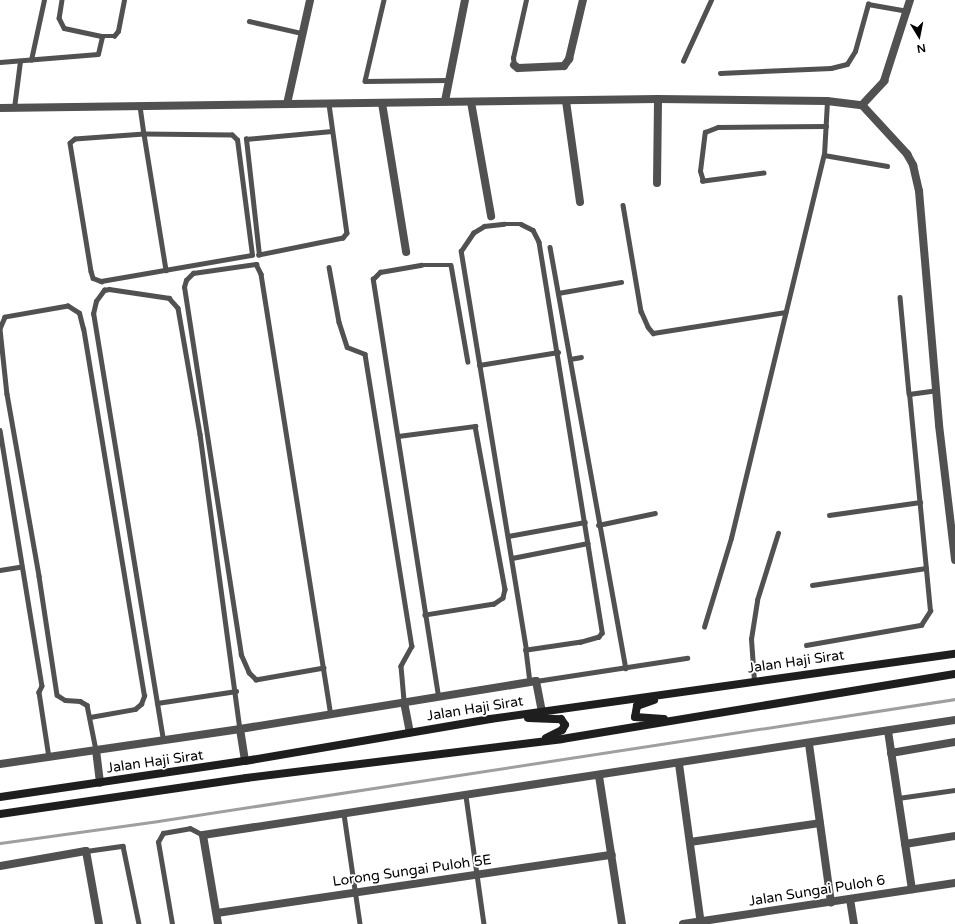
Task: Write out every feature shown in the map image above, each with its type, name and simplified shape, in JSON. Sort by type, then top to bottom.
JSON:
[{"type":"main road","name":"Jalan Haji Sirat","points":[[0,797],[244,762],[410,732],[542,712],[754,681],[955,654]]},
{"type":"main road","name":"Jalan Haji Sirat","points":[[0,814],[246,778],[517,746],[699,718],[955,674]]},
{"type":"main road","points":[[909,682],[955,677]]},
{"type":"main road","points":[[691,691],[646,702],[637,706],[634,714],[635,718],[642,720],[699,718]]},
{"type":"main road","points":[[490,720],[550,718],[561,719],[566,725],[555,735],[517,746]]},
{"type":"street","points":[[287,104],[310,0]]},
{"type":"street","points":[[445,101],[465,0]]},
{"type":"street","points":[[514,65],[518,68],[564,66],[569,59],[583,0]]},
{"type":"street","points":[[862,105],[884,81],[910,0]]},
{"type":"street","points":[[0,108],[658,99],[827,101],[862,105],[907,154],[913,165],[919,191],[936,390],[955,560]]},
{"type":"street","points":[[657,183],[658,99]]},
{"type":"street","points":[[566,101],[580,202]]},
{"type":"street","points":[[471,102],[491,216]]},
{"type":"street","points":[[382,103],[406,252]]},
{"type":"street","points":[[0,764],[240,729],[438,696],[533,682],[542,712]]},
{"type":"street","points":[[404,702],[410,732]]},
{"type":"street","points":[[218,924],[203,835],[679,764],[955,720]]},
{"type":"street","points":[[240,729],[244,762]]},
{"type":"street","points":[[888,730],[912,889]]},
{"type":"street","points":[[891,753],[955,742]]},
{"type":"street","points":[[809,744],[831,902]]},
{"type":"street","points":[[96,750],[100,783]]},
{"type":"street","points":[[679,764],[701,923]]},
{"type":"street","points":[[599,776],[622,924]]},
{"type":"street","points":[[690,842],[820,823]]},
{"type":"street","points":[[905,844],[955,836]]},
{"type":"street","points":[[0,866],[86,851],[99,924]]},
{"type":"street","name":"Lorong Sungai Puloh 5E","points":[[216,913],[612,855]]},
{"type":"street","name":"Jalan Sungai Puloh 6","points":[[684,924],[701,923],[955,883]]},
{"type":"street","points":[[850,899],[854,924]]},
{"type":"lane","points":[[31,60],[44,0]]},
{"type":"lane","points":[[62,0],[59,18],[64,28],[102,36],[114,36],[118,31],[124,0]]},
{"type":"lane","points":[[384,0],[365,81],[448,80]]},
{"type":"lane","points":[[514,65],[513,58],[526,0]]},
{"type":"lane","points":[[683,61],[711,0]]},
{"type":"lane","points":[[720,73],[831,68],[847,64],[855,51],[868,4],[907,12]]},
{"type":"lane","points":[[249,21],[302,33]]},
{"type":"lane","points":[[0,62],[20,62],[98,54],[102,36]]},
{"type":"lane","points":[[14,108],[20,62]]},
{"type":"lane","points":[[704,627],[732,538],[785,312],[824,155],[827,101]]},
{"type":"lane","points":[[329,104],[347,233],[343,238],[259,255],[246,139],[332,131]]},
{"type":"lane","points":[[140,106],[166,270]]},
{"type":"lane","points":[[764,174],[703,181],[700,171],[705,132],[718,127],[826,126]]},
{"type":"lane","points":[[144,134],[232,135],[237,140],[252,256],[101,281],[93,278],[70,143],[75,139],[144,134]]},
{"type":"lane","points":[[824,155],[887,166]]},
{"type":"lane","points":[[623,205],[642,311],[648,327],[653,333],[785,312]]},
{"type":"lane","points":[[526,650],[581,642],[599,637],[602,633],[558,352],[539,242],[533,230],[521,224],[484,226],[474,233],[461,251],[526,650],[533,682],[687,658]]},
{"type":"lane","points":[[550,247],[598,525],[626,668]]},
{"type":"lane","points":[[324,668],[256,680],[249,673],[241,655],[184,287],[186,280],[193,273],[256,264],[261,274],[324,668],[331,714]]},
{"type":"lane","points":[[438,696],[373,279],[380,272],[421,266],[451,265],[468,362]]},
{"type":"lane","points":[[329,267],[339,322],[348,347],[365,354],[412,646],[401,666],[404,702]]},
{"type":"lane","points":[[558,293],[621,282]]},
{"type":"lane","points":[[163,740],[93,314],[96,301],[104,290],[169,298],[178,308],[201,442],[240,729]]},
{"type":"lane","points":[[806,645],[921,625],[930,611],[900,297]]},
{"type":"lane","points":[[90,717],[135,709],[141,704],[144,696],[83,329],[79,313],[68,306],[5,317],[0,329],[7,394],[39,576],[57,695],[64,700],[80,701],[87,706],[96,750]]},
{"type":"lane","points":[[479,365],[558,352]]},
{"type":"lane","points":[[570,359],[581,357]]},
{"type":"lane","points":[[909,394],[936,390]]},
{"type":"lane","points":[[398,436],[475,426],[505,589],[503,598],[494,604],[425,615]]},
{"type":"lane","points":[[0,430],[20,567],[42,686],[39,692],[49,757]]},
{"type":"lane","points":[[829,515],[920,502]]},
{"type":"lane","points":[[598,525],[655,513]]},
{"type":"lane","points":[[508,536],[585,522]]},
{"type":"lane","points":[[754,681],[751,639],[757,600],[778,533]]},
{"type":"lane","points":[[512,558],[588,543]]},
{"type":"lane","points":[[0,570],[20,567]]},
{"type":"lane","points":[[812,585],[926,568]]},
{"type":"lane","points":[[157,703],[236,691]]},
{"type":"lane","points":[[898,798],[955,790]]},
{"type":"lane","points":[[466,796],[484,924]]},
{"type":"lane","points":[[344,814],[360,924]]},
{"type":"lane","points":[[172,924],[158,842],[162,833],[190,828],[203,835]]},
{"type":"lane","points":[[86,851],[123,846],[139,924]]},
{"type":"waterway","points":[[0,843],[158,821],[955,699]]}]
